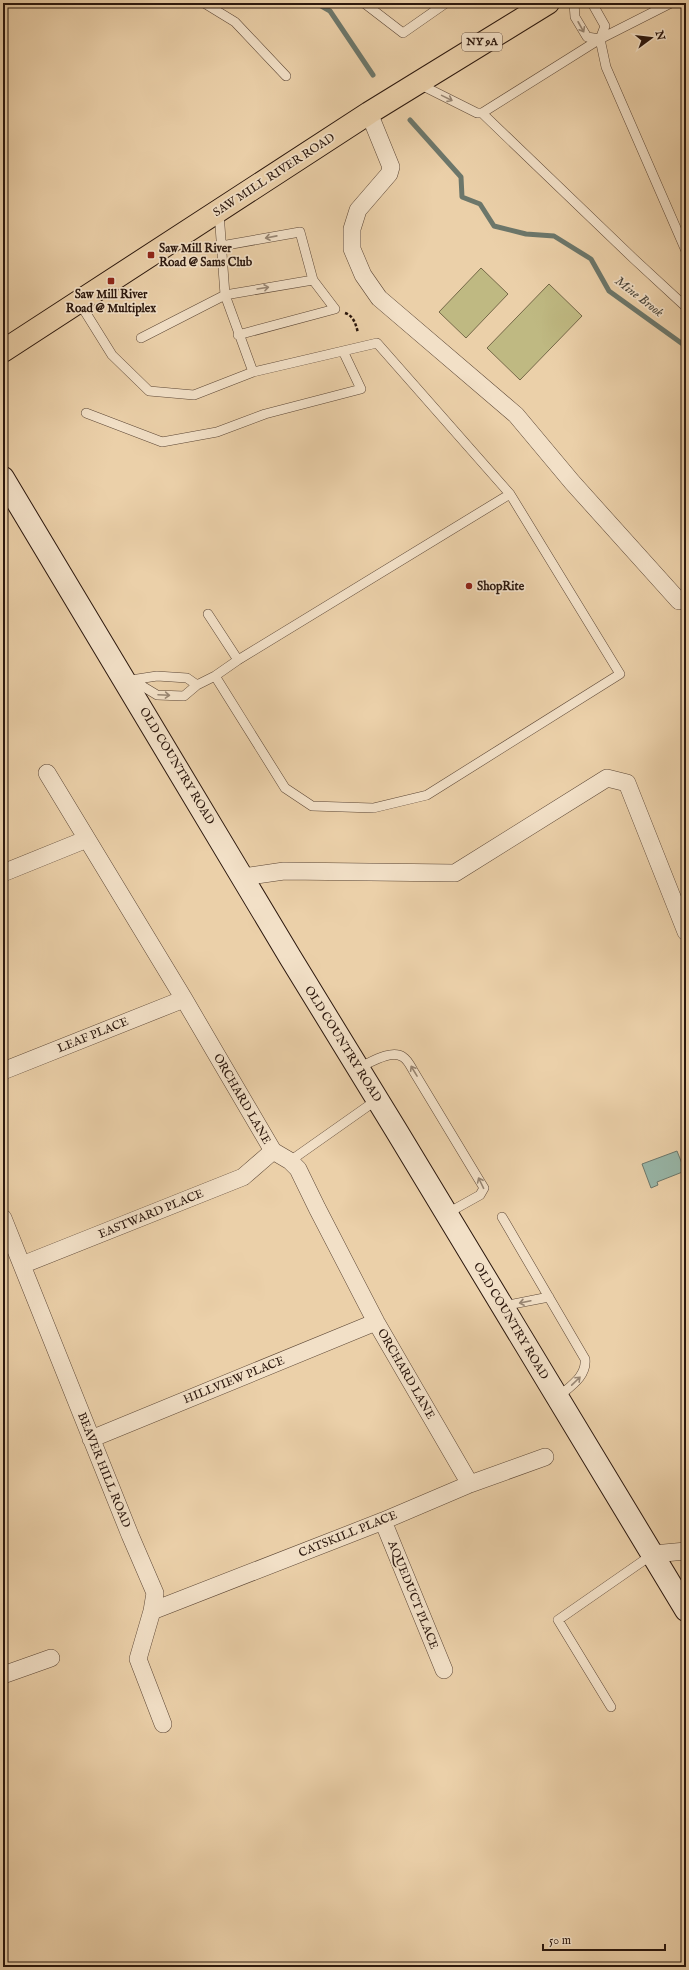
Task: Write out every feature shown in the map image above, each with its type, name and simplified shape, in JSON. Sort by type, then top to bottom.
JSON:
[{"type":"main road","name":"SAW MILL RIVER ROAD","points":[[3,351],[219,212],[369,113],[548,3]]},
{"type":"street","points":[[369,113],[391,166],[389,174],[358,210],[352,229],[352,249],[363,275],[380,298],[516,415],[572,482],[679,601]]},
{"type":"street","name":"OLD COUNTRY ROAD","points":[[4,482],[126,677],[290,957],[686,1610]]},
{"type":"street","name":"ORCHARD LANE","points":[[47,773],[184,999],[273,1151],[290,1161],[298,1169],[376,1322],[470,1484]]},
{"type":"street","points":[[243,877],[284,871],[455,873],[607,778],[627,783],[686,932]]},
{"type":"street","points":[[3,873],[87,839]]},
{"type":"street","name":"LEAF PLACE","points":[[3,1071],[184,999]]},
{"type":"street","name":"EASTWARD PLACE","points":[[22,1265],[242,1177],[273,1151]]},
{"type":"street","name":"BEAVER HILL ROAD","points":[[3,1218],[91,1439],[155,1593],[152,1611],[138,1659],[163,1724]]},
{"type":"street","name":"HILLVIEW PLACE","points":[[91,1439],[376,1322]]},
{"type":"street","name":"CATSKILL PLACE","points":[[152,1611],[383,1521],[470,1484],[545,1458]]},
{"type":"street","name":"AQUEDUCT PLACE","points":[[383,1521],[444,1670]]},
{"type":"street","points":[[653,1554],[686,1550]]},
{"type":"street","points":[[3,1675],[51,1658]]},
{"type":"lane","points":[[204,3],[235,22],[286,76]]},
{"type":"lane","points":[[364,3],[403,33],[446,3]]},
{"type":"lane","points":[[574,3],[575,16],[587,37],[600,39]]},
{"type":"lane","points":[[592,3],[605,26],[600,39],[606,67],[686,251]]},
{"type":"lane","points":[[480,113],[600,39],[671,3]]},
{"type":"lane","points":[[417,83],[480,113],[686,307]]},
{"type":"lane","points":[[219,212],[225,295],[238,335],[253,372]]},
{"type":"lane","points":[[221,246],[300,232],[313,280],[335,310],[238,335]]},
{"type":"lane","points":[[141,338],[225,295],[313,280]]},
{"type":"lane","points":[[79,302],[112,355],[149,391],[194,395],[253,372],[377,343],[510,494],[620,674],[427,795],[373,808],[312,806],[285,788],[216,676]]},
{"type":"lane","points":[[86,413],[162,442],[217,432],[265,414],[361,389],[343,351]]},
{"type":"lane","points":[[126,677],[157,695],[184,696],[197,685],[216,676],[238,660],[510,494]]},
{"type":"lane","points":[[208,614],[238,660]]},
{"type":"lane","points":[[126,677],[157,676],[187,678],[197,685]]},
{"type":"lane","points":[[358,1068],[390,1056],[399,1055],[406,1059],[418,1078],[484,1188],[480,1195],[446,1214]]},
{"type":"lane","points":[[290,1161],[378,1100]]},
{"type":"lane","points":[[502,1217],[585,1359],[585,1368],[582,1375],[557,1398]]},
{"type":"lane","points":[[502,1306],[549,1297]]},
{"type":"lane","points":[[611,1707],[558,1620],[653,1554]]},
{"type":"path","points":[[335,310],[349,314],[355,322],[358,333]]},
{"type":"shaded area","points":[[481,268],[508,294],[466,338],[439,312]]},
{"type":"shaded area","points":[[549,284],[582,316],[520,380],[487,348]]},
{"type":"shaded area","points":[[677,1151],[685,1171],[657,1182],[658,1185],[651,1188],[642,1164]]},
{"type":"waterway","name":"Mine Brook","points":[[316,3],[330,11],[373,75]]},
{"type":"waterway","name":"Mine Brook","points":[[410,120],[461,177],[462,197],[480,204],[494,226],[526,234],[554,236],[591,259],[609,291],[684,345],[686,350]]},
{"type":"place","name":"Saw Mill River Road @ Sams Club","points":[[151,255]]},
{"type":"place","name":"Saw Mill River Road @ Multiplex","points":[[111,281]]},
{"type":"place","name":"ShopRite","points":[[469,586]]}]
